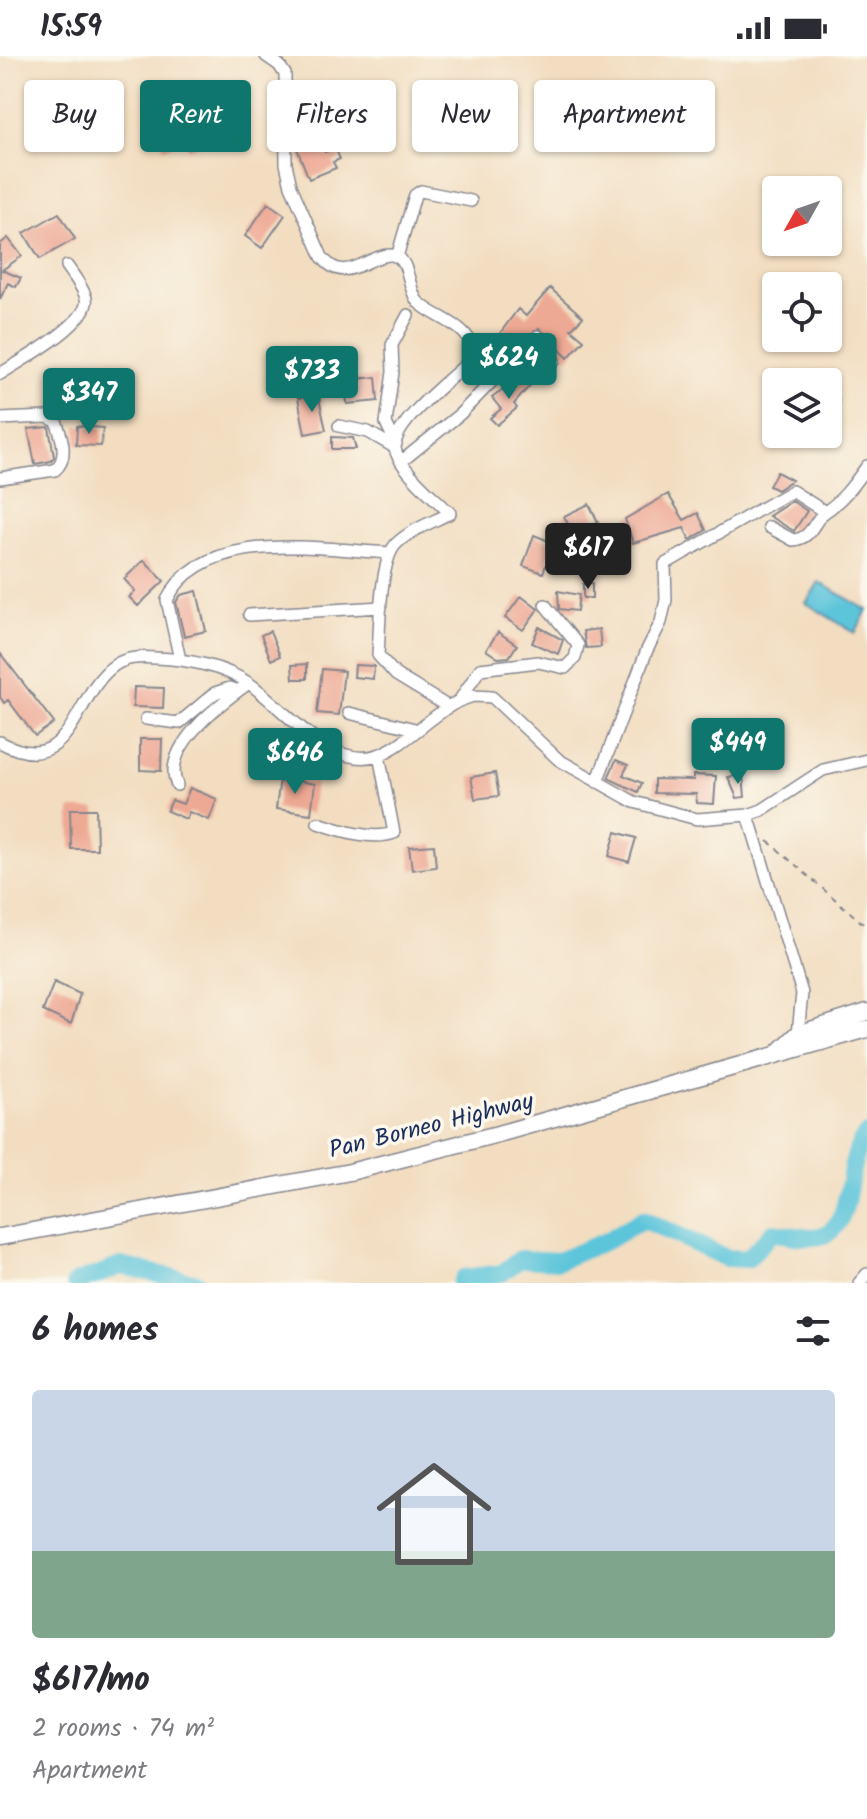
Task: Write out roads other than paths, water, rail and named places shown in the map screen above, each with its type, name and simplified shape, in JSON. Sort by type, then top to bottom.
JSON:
[{"type":"highway","points":[[776,1055],[798,1034],[821,1034],[867,1012]]},
{"type":"highway","name":"Pan Borneo Highway","points":[[0,1237],[350,1172],[498,1134],[776,1055],[821,1034],[867,1029]]},
{"type":"street","points":[[266,56],[279,65],[285,74],[286,164],[291,186],[305,212],[322,257],[331,266],[355,269],[389,255],[397,257],[405,266],[412,294],[419,302],[462,330],[473,343],[475,355],[412,416],[395,446]]},
{"type":"street","points":[[397,257],[415,195],[421,191],[471,201]]},
{"type":"street","points":[[0,374],[79,320],[86,297],[67,266]]},
{"type":"street","points":[[408,315],[392,345],[393,372],[386,425],[402,461],[450,513],[402,539],[389,553],[378,655],[396,675],[447,706]]},
{"type":"street","points":[[513,366],[538,336]]},
{"type":"street","points":[[402,461],[460,414],[505,367],[538,372],[547,370],[554,361]]},
{"type":"street","points":[[0,419],[48,417],[56,421],[63,456],[61,465],[55,470],[0,478]]},
{"type":"street","points":[[339,426],[368,432],[395,446]]},
{"type":"street","points":[[769,527],[793,540],[800,539],[812,531],[825,512],[840,502],[867,466]]},
{"type":"street","points":[[597,782],[647,650],[661,622],[666,600],[665,564],[792,491],[825,512]]},
{"type":"street","points":[[180,660],[167,600],[203,564],[261,545],[389,553]]},
{"type":"street","points":[[459,701],[480,669],[538,662],[565,668],[575,658],[578,645],[545,605]]},
{"type":"street","points":[[249,615],[381,607]]},
{"type":"street","points":[[0,742],[26,752],[45,750],[70,730],[108,670],[132,658],[180,660],[222,671],[249,683],[284,716],[333,748],[355,757],[379,755],[447,706],[473,696],[492,697],[507,708],[545,751],[634,802],[678,815],[710,819],[748,815],[762,810],[823,770],[867,760]]},
{"type":"street","points":[[177,785],[173,768],[179,752],[206,717],[249,683]]},
{"type":"street","points":[[146,719],[179,723],[215,693],[230,688],[238,691]]},
{"type":"street","points":[[349,713],[415,729]]},
{"type":"street","points":[[318,823],[338,830],[386,836],[394,833],[379,755]]},
{"type":"street","points":[[748,815],[802,993],[798,1034]]},
{"type":"street","points":[[859,1283],[867,1274]]},
{"type":"water","points":[[819,582],[867,610],[855,633],[806,603]]},
{"type":"waterway","points":[[461,1283],[464,1278],[502,1273],[520,1259],[558,1261],[608,1240],[643,1219],[726,1258],[747,1259],[773,1232],[806,1237],[826,1234],[837,1225],[843,1212],[854,1161],[867,1134]]},
{"type":"waterway","points":[[75,1283],[121,1266],[198,1283]]}]
